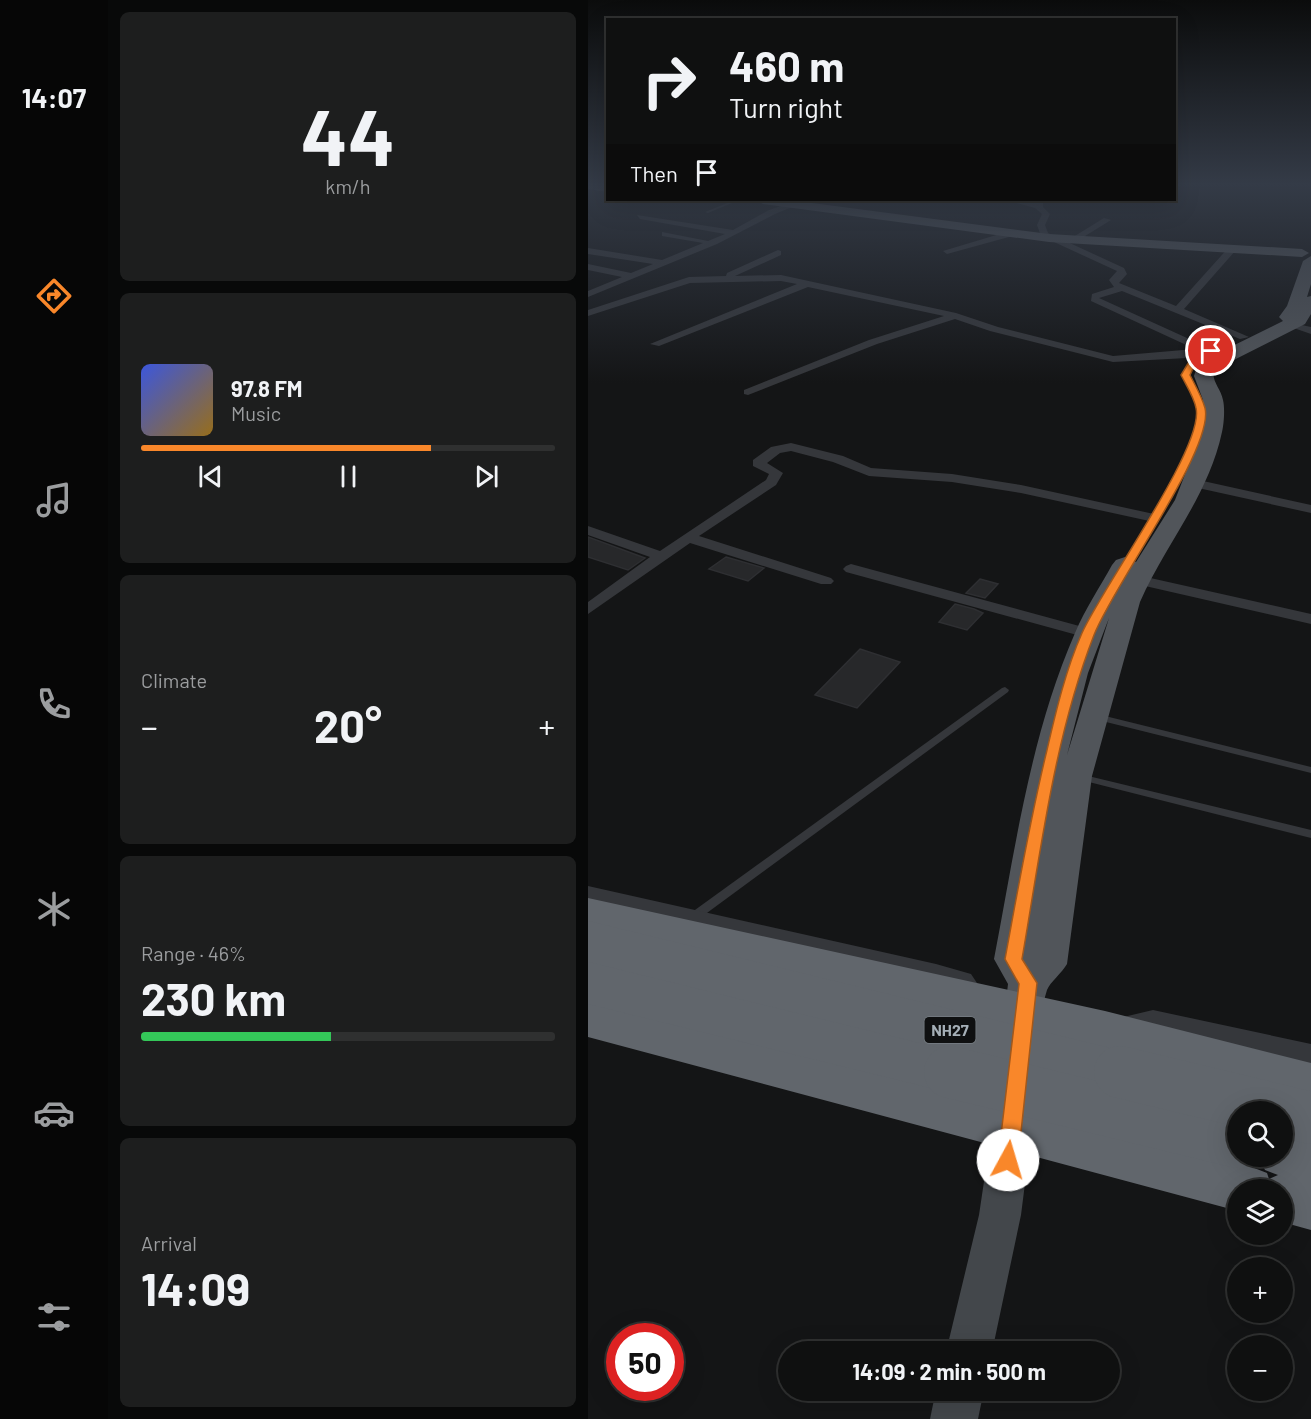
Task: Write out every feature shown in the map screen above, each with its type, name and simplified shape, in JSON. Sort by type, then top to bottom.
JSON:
[{"type":"highway","points":[[588,913],[1012,1001],[1105,1030],[1311,1083]]},
{"type":"highway","name":"NH27","points":[[588,942],[1311,1118]]},
{"type":"highway","name":"NH27","points":[[588,982],[1227,1139]]},
{"type":"highway","points":[[588,1019],[1227,1184]]},
{"type":"highway","points":[[1293,1157],[1311,1161]]},
{"type":"highway","points":[[1293,1201],[1311,1206]]},
{"type":"main road","points":[[971,1341],[1000,1215],[1012,1128],[1014,959],[1046,782],[1063,710],[1088,633],[1178,480],[1202,418],[1201,409],[1186,375],[1187,368],[1206,354],[1290,315],[1295,307],[1309,255],[1257,250]]},
{"type":"main road","points":[[1012,1001],[1048,964],[1076,776],[1127,602],[1137,580],[1187,500],[1212,431],[1213,400],[1203,376],[1205,367],[1301,328],[1299,320],[1311,301]]},
{"type":"main road","points":[[954,1419],[958,1401]]},
{"type":"street","points":[[588,294],[695,250]]},
{"type":"street","points":[[1076,250],[1121,270],[1122,274],[1114,282],[1121,288],[1179,309],[1244,337]]},
{"type":"street","points":[[1179,309],[1231,250]]},
{"type":"street","points":[[588,251],[664,264]]},
{"type":"street","points":[[725,278],[778,253]]},
{"type":"street","points":[[588,267],[633,276]]},
{"type":"street","points":[[588,313],[643,293],[689,280],[781,278],[956,316],[994,329],[1113,359],[1187,355],[1205,350],[1094,299],[1095,296],[1121,288]]},
{"type":"street","points":[[656,344],[806,284]]},
{"type":"street","points":[[610,286],[643,293]]},
{"type":"street","points":[[748,392],[873,342],[956,316]]},
{"type":"street","points":[[588,609],[687,537],[776,478],[776,473],[758,464],[776,450],[787,447],[838,459],[869,472],[952,478],[1021,489],[1154,518]]},
{"type":"street","points":[[1194,483],[1311,509]]},
{"type":"street","points":[[588,530],[661,556]]},
{"type":"street","points":[[687,537],[826,581]]},
{"type":"street","points":[[851,569],[1088,633]]},
{"type":"street","points":[[1137,580],[1311,620]]},
{"type":"street","points":[[588,894],[936,973],[963,981],[1012,1001]]},
{"type":"street","points":[[1105,1030],[1153,1020],[1311,1055]]},
{"type":"lane","points":[[692,918],[1005,690]]},
{"type":"lane","points":[[1092,716],[1311,770]]},
{"type":"lane","points":[[1076,776],[1311,834]]},
{"type":"building","points":[[588,537],[645,558],[628,570],[588,557]]},
{"type":"building","points":[[726,557],[764,568],[748,581],[709,569]]},
{"type":"building","points":[[980,579],[998,584],[985,598],[966,593]]},
{"type":"building","points":[[955,604],[983,613],[967,630],[939,622]]},
{"type":"building","points":[[860,649],[900,662],[857,708],[815,695]]},
{"type":"route","points":[[1008,1160],[1028,983],[1014,959],[1044,793],[1063,710],[1088,633],[1119,575],[1178,480],[1202,418],[1201,409],[1186,375],[1187,368],[1192,362],[1211,351]]}]
